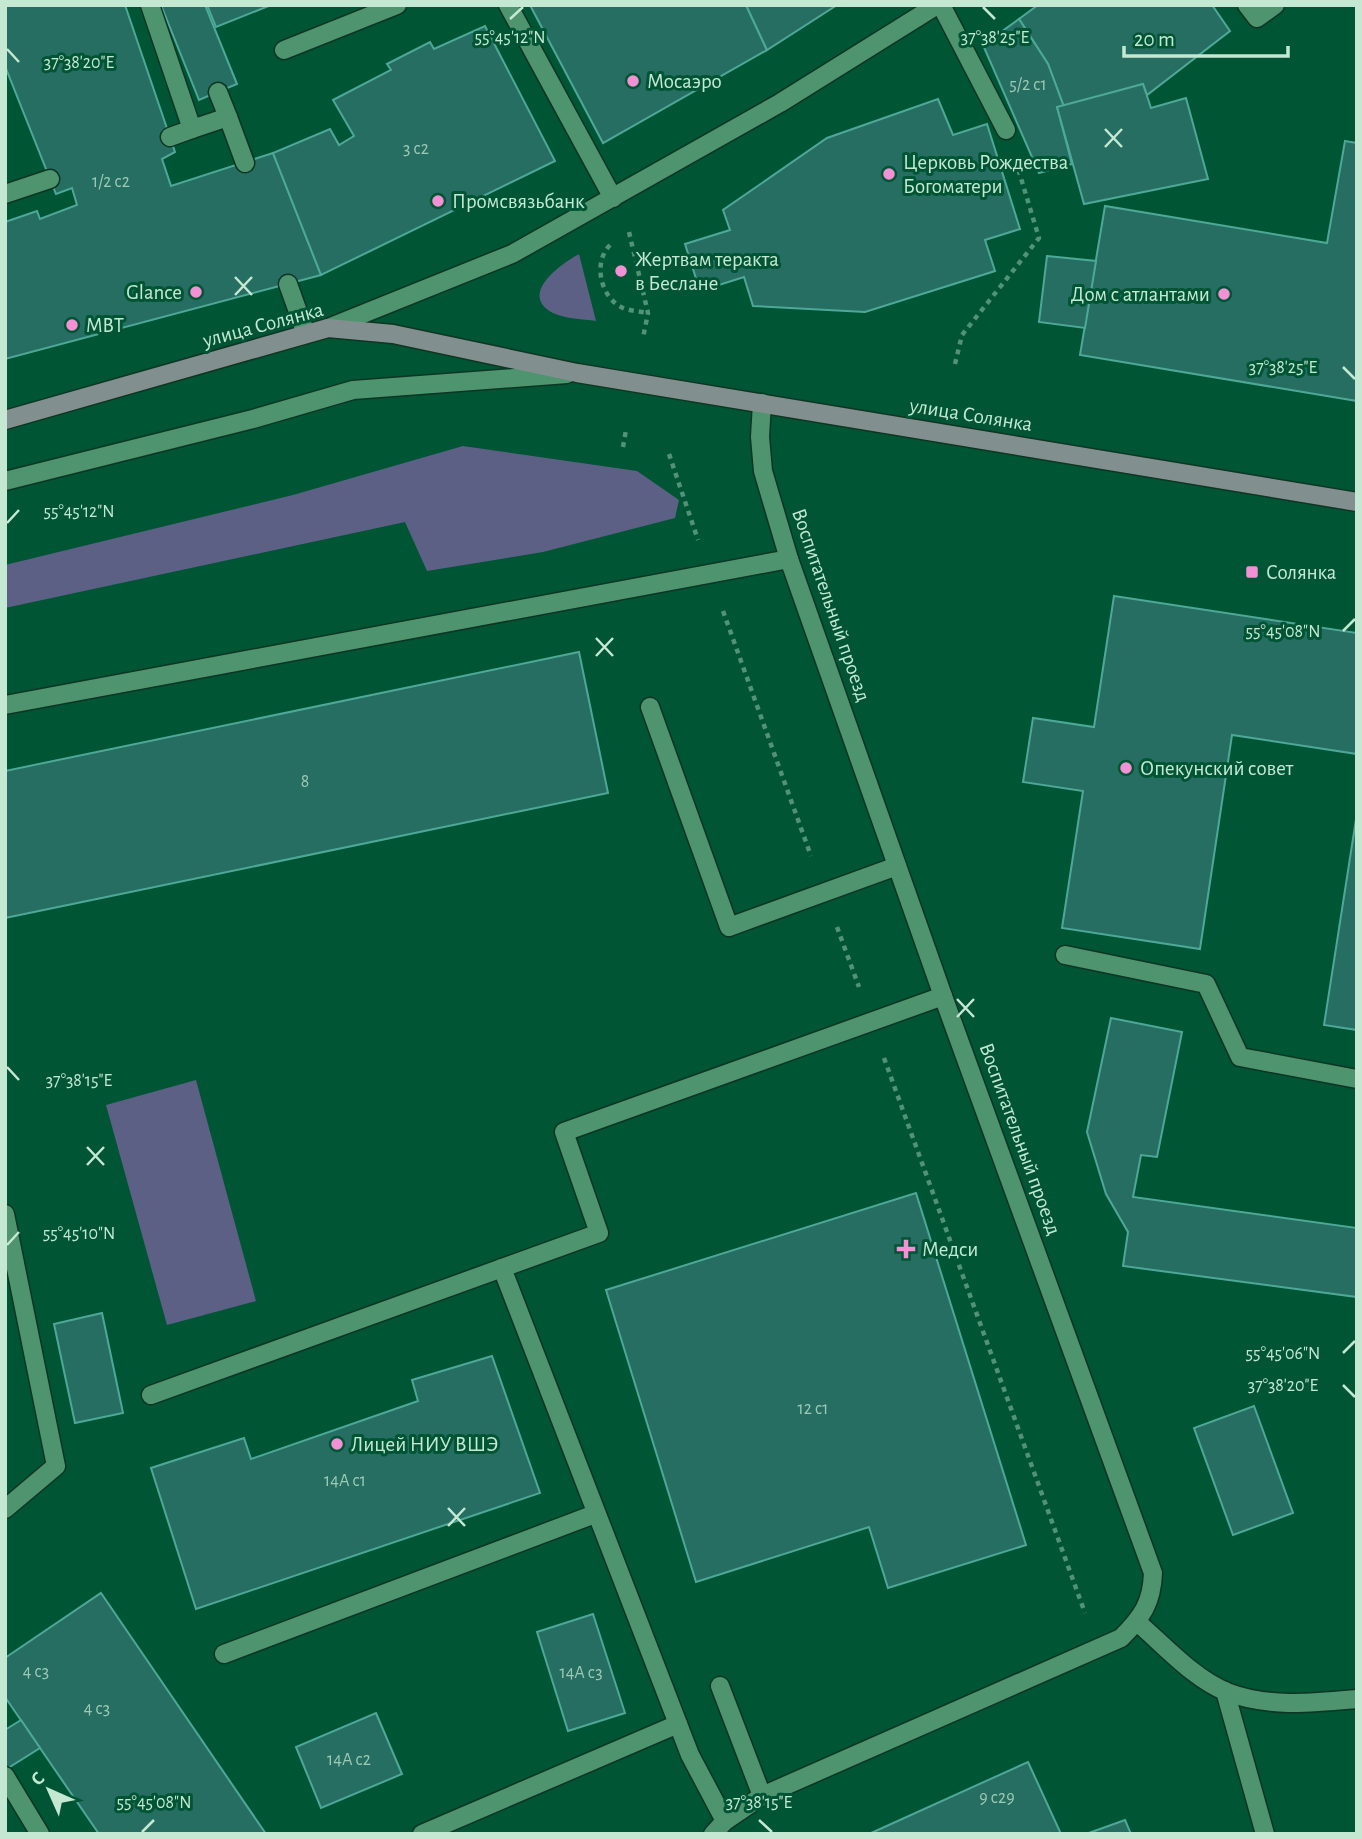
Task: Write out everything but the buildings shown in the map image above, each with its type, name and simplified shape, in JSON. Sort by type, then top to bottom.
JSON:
[{"type":"main road","name":"улица Солянка","points":[[5,420],[328,328],[393,334],[577,373],[1357,502]]},
{"type":"street","points":[[149,5],[192,129]]},
{"type":"street","points":[[284,50],[397,5]]},
{"type":"street","points":[[508,5],[613,198]]},
{"type":"street","points":[[328,328],[512,254],[780,103],[939,5],[1006,130]]},
{"type":"street","points":[[1247,5],[1256,18],[1275,5]]},
{"type":"street","points":[[218,92],[245,163]]},
{"type":"street","points":[[170,137],[228,117]]},
{"type":"street","points":[[5,194],[50,179]]},
{"type":"street","points":[[288,284],[306,334]]},
{"type":"street","name":"улица Солянка","points":[[5,481],[253,419],[353,390],[577,373]]},
{"type":"street","name":"Воспитательный проезд","points":[[762,404],[760,437],[763,471],[789,559],[943,996],[1153,1573],[1152,1592],[1146,1610],[1138,1622]]},
{"type":"street","points":[[5,705],[789,559]]},
{"type":"street","points":[[650,707],[729,927],[897,866]]},
{"type":"street","points":[[1065,955],[1206,984],[1240,1057],[1357,1079]]},
{"type":"street","points":[[150,1395],[599,1233],[564,1132],[943,996]]},
{"type":"street","points":[[5,1213],[56,1466],[5,1509]]},
{"type":"street","points":[[502,1268],[595,1514],[719,1827],[762,1796],[1098,1650],[1121,1638],[1138,1622],[1189,1667],[1225,1691],[1255,1700],[1302,1704],[1357,1699]]},
{"type":"street","points":[[224,1654],[595,1514]]},
{"type":"street","points":[[720,1686],[762,1796]]},
{"type":"street","points":[[1225,1691],[1265,1834]]},
{"type":"street","points":[[422,1834],[678,1724]]},
{"type":"street","points":[[5,1776],[40,1834]]},
{"type":"path","points":[[955,364],[962,335],[1040,238],[1006,130]]},
{"type":"path","points":[[622,235],[630,232],[648,313],[643,338]]},
{"type":"path","points":[[615,242],[607,248],[600,261],[602,283],[611,300],[623,309],[648,313]]},
{"type":"path","points":[[623,447],[626,430]]},
{"type":"path","points":[[669,454],[709,573],[1098,1650]]},
{"type":"shaded area","points":[[579,254],[596,321],[553,313],[543,305],[540,297],[546,280]]},
{"type":"shaded area","points":[[463,446],[637,471],[679,500],[675,518],[543,552],[427,571],[405,522],[5,608],[5,565],[293,495]]},
{"type":"shaded area","points":[[196,1080],[256,1301],[167,1325],[106,1105]]},
{"type":"place","name":"Мосаэро","points":[[633,81]]},
{"type":"place","name":"Церковь Рождества Богоматери","points":[[889,174]]},
{"type":"place","name":"Промсвязьбанк","points":[[438,201]]},
{"type":"place","name":"Жертвам теракта в Беслане","points":[[621,271]]},
{"type":"place","name":"Glance","points":[[196,292]]},
{"type":"place","name":"Дом с атлантами","points":[[1224,294]]},
{"type":"place","name":"MBT","points":[[72,325]]},
{"type":"place","name":"Солянка","points":[[1252,572]]},
{"type":"place","name":"Опекунский совет","points":[[1126,768]]},
{"type":"place","name":"Медси","points":[[906,1249]]},
{"type":"place","name":"Лицей НИУ ВШЭ","points":[[337,1444]]}]
